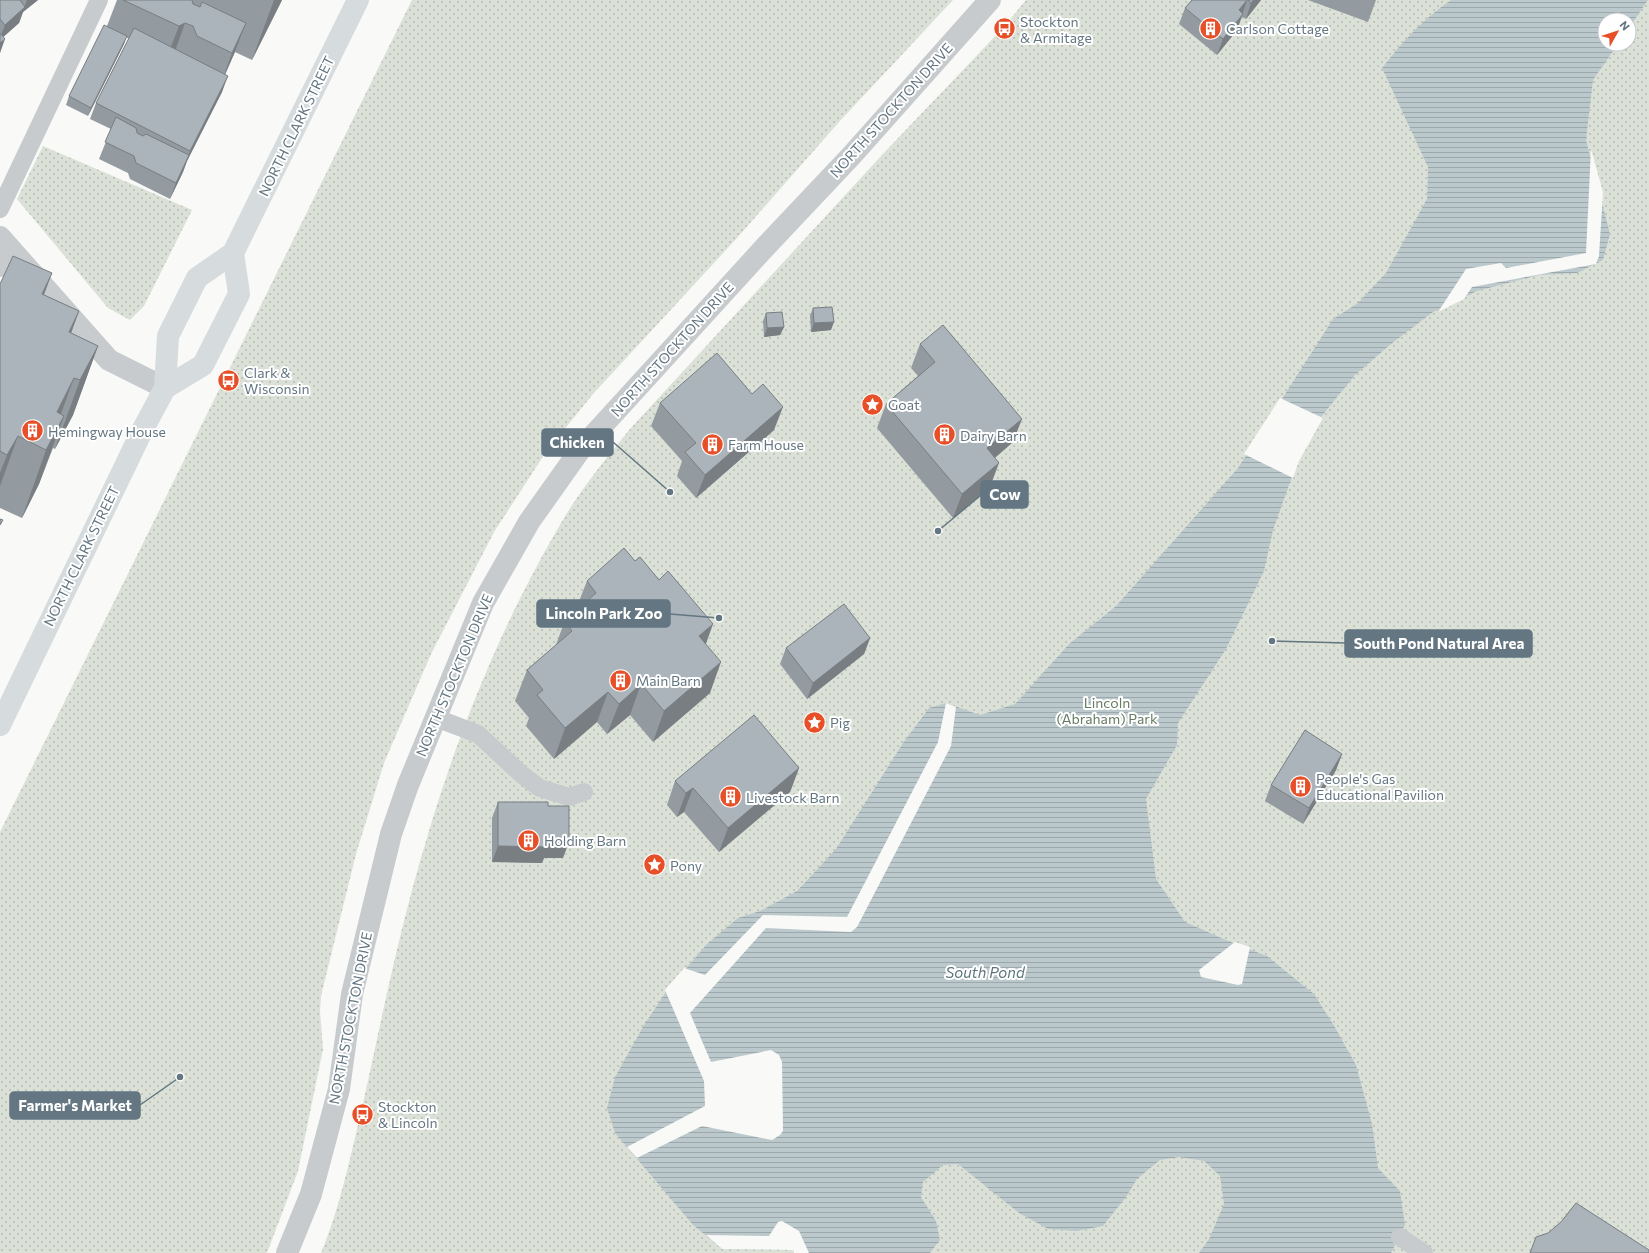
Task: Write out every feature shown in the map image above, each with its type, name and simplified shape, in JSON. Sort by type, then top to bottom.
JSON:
[{"type":"main road","name":"NORTH CLARK STREET","points":[[0,725],[142,431],[165,388],[168,336],[184,303],[197,278],[233,253],[358,0]]},
{"type":"main road","points":[[165,388],[203,365],[239,294],[233,253]]},
{"type":"street","name":"NORTH STOCKTON DRIVE","points":[[288,1253],[311,1194],[339,1089],[352,994],[392,834],[408,785],[483,603],[529,522],[580,450],[767,245],[852,155],[990,0]]},
{"type":"street","points":[[5,243],[108,360],[165,388]]},
{"type":"lane","points":[[0,209],[99,0]]},
{"type":"lane","points":[[0,268],[5,243]]},
{"type":"lane","points":[[436,718],[478,734],[521,774],[540,788],[569,797],[584,792]]},
{"type":"lane","points":[[1400,1237],[1424,1253]]},
{"type":"green space","points":[[412,0],[953,0],[839,122],[737,238],[593,394],[546,452],[494,532],[431,654],[384,763],[356,854],[321,996],[320,1011],[323,1049],[298,1171],[267,1253],[0,1253],[0,832]]},
{"type":"green space","name":"Lincoln (Abraham) Park","points":[[1026,0],[1649,0],[1649,1253],[321,1253],[336,1212],[344,1184],[396,954],[425,844],[442,790],[481,683],[529,580],[557,530],[582,491],[630,429],[882,155],[1002,29]]},
{"type":"green space","points":[[43,146],[192,210],[144,306],[130,320],[108,308],[17,199]]},
{"type":"water","name":"South Pond","points":[[1451,0],[1648,0],[1637,16],[1637,12],[1597,12],[1597,52],[1612,52],[1593,80],[1586,140],[1610,234],[1603,260],[1577,273],[1539,275],[1477,291],[1433,312],[1391,344],[1355,375],[1321,417],[1298,460],[1273,530],[1264,571],[1226,649],[1178,723],[1177,745],[1146,799],[1156,879],[1185,922],[1267,956],[1314,994],[1356,1065],[1372,1124],[1378,1168],[1400,1191],[1405,1225],[1391,1253],[1199,1253],[1209,1239],[1224,1204],[1220,1176],[1204,1161],[1179,1157],[1160,1160],[1137,1179],[1126,1197],[1103,1226],[1077,1231],[1048,1229],[1019,1213],[958,1164],[943,1165],[923,1182],[921,1197],[936,1221],[940,1240],[930,1253],[794,1253],[793,1250],[722,1249],[693,1225],[615,1133],[607,1108],[615,1077],[644,1025],[666,992],[707,944],[738,918],[760,911],[797,891],[836,849],[903,743],[929,708],[946,703],[980,715],[1015,704],[1069,644],[1116,606],[1238,468],[1333,319],[1358,303],[1386,273],[1427,199],[1428,167],[1382,68],[1414,31]]},
{"type":"pier","points":[[1591,149],[1603,192],[1599,256],[1596,264],[1472,287],[1464,299],[1438,312],[1466,269],[1501,263],[1506,268],[1586,253]]},
{"type":"pier","points":[[1280,398],[1323,418],[1299,461],[1293,478],[1244,454]]},
{"type":"pier","points":[[946,703],[956,707],[951,746],[857,927],[851,932],[766,928],[690,1013],[711,1062],[771,1050],[779,1055],[782,1062],[783,1131],[772,1140],[702,1126],[637,1158],[627,1147],[705,1106],[704,1081],[665,990],[684,968],[705,975],[763,915],[847,917],[938,742]]},
{"type":"pier","points":[[1235,942],[1250,947],[1242,984],[1238,985],[1201,977],[1199,970]]},
{"type":"pier","points":[[782,1221],[799,1231],[809,1253],[794,1253],[793,1250],[722,1249],[706,1235],[769,1236],[778,1222]]},
{"type":"building","points":[[0,0],[20,0],[25,7],[5,25],[0,19]]},
{"type":"building","points":[[123,0],[192,0],[193,4],[200,7],[202,2],[246,23],[232,53],[197,36],[193,26],[185,23],[179,26]]},
{"type":"building","points":[[1192,0],[1247,0],[1239,10],[1243,14],[1223,39],[1185,8]]},
{"type":"building","points":[[104,25],[127,36],[91,108],[69,96]]},
{"type":"building","points":[[134,28],[228,76],[190,151],[96,103]]},
{"type":"building","points":[[0,33],[5,39],[0,43]]},
{"type":"building","points":[[116,117],[136,128],[137,133],[143,136],[146,134],[189,155],[176,183],[136,163],[134,156],[105,142]]},
{"type":"building","points":[[13,256],[52,273],[42,294],[79,311],[69,332],[98,346],[80,380],[74,378],[57,412],[64,416],[46,450],[18,436],[7,455],[0,451],[0,284]]},
{"type":"building","points":[[832,307],[834,322],[814,323],[813,308]]},
{"type":"building","points":[[782,312],[784,327],[767,328],[766,313]]},
{"type":"building","name":"Dairy Barn","points":[[943,325],[1022,419],[987,448],[999,463],[962,494],[886,404],[935,362],[920,344]]},
{"type":"building","name":"Farm House","points":[[717,353],[752,394],[763,384],[783,407],[705,475],[685,452],[696,443],[660,403]]},
{"type":"building","name":"Main Barn","points":[[624,548],[635,561],[640,557],[659,580],[668,571],[713,624],[699,636],[721,662],[664,711],[641,684],[619,704],[608,692],[565,728],[537,695],[543,690],[527,670],[572,631],[566,623],[566,617],[569,613],[576,609],[585,610],[589,612],[592,620],[599,614],[588,600],[596,593],[587,581]]},
{"type":"building","points":[[844,604],[870,638],[813,683],[786,648]]},
{"type":"building","name":"Livestock Barn","points":[[754,715],[799,768],[728,828],[693,788],[686,793],[675,781]]},
{"type":"building","name":"People's Gas Educational Pavilion","points":[[1305,730],[1342,754],[1309,808],[1271,785]]},
{"type":"building","points":[[498,802],[548,802],[548,806],[569,806],[569,842],[549,842],[548,847],[498,846]]},
{"type":"building","points":[[1576,1203],[1649,1250],[1649,1253],[1530,1253],[1536,1237],[1548,1233],[1561,1222]]},
{"type":"place","name":"Carlson Cottage","points":[[1210,28]]},
{"type":"place","name":"Stockton & Armitage","points":[[1005,29]]},
{"type":"place","name":"Clark & Wisconsin","points":[[228,380]]},
{"type":"place","name":"Goat","points":[[873,404]]},
{"type":"place","name":"Hemingway House","points":[[32,431]]},
{"type":"place","name":"Dairy Barn","points":[[945,435]]},
{"type":"place","name":"Farm House","points":[[712,444]]},
{"type":"place","name":"Chicken","points":[[670,492]]},
{"type":"place","name":"Cow","points":[[938,531]]},
{"type":"place","name":"Lincoln Park Zoo","points":[[719,618]]},
{"type":"place","name":"South Pond Natural Area","points":[[1272,641]]},
{"type":"place","name":"Main Barn","points":[[620,680]]},
{"type":"place","name":"Pig","points":[[814,722]]},
{"type":"place","name":"People's Gas Educational Pavilion","points":[[1301,786]]},
{"type":"place","name":"Livestock Barn","points":[[731,797]]},
{"type":"place","name":"Holding Barn","points":[[528,840]]},
{"type":"place","name":"Pony","points":[[655,865]]},
{"type":"place","name":"Farmer's Market","points":[[180,1077]]},
{"type":"place","name":"Stockton & Lincoln","points":[[363,1114]]}]
